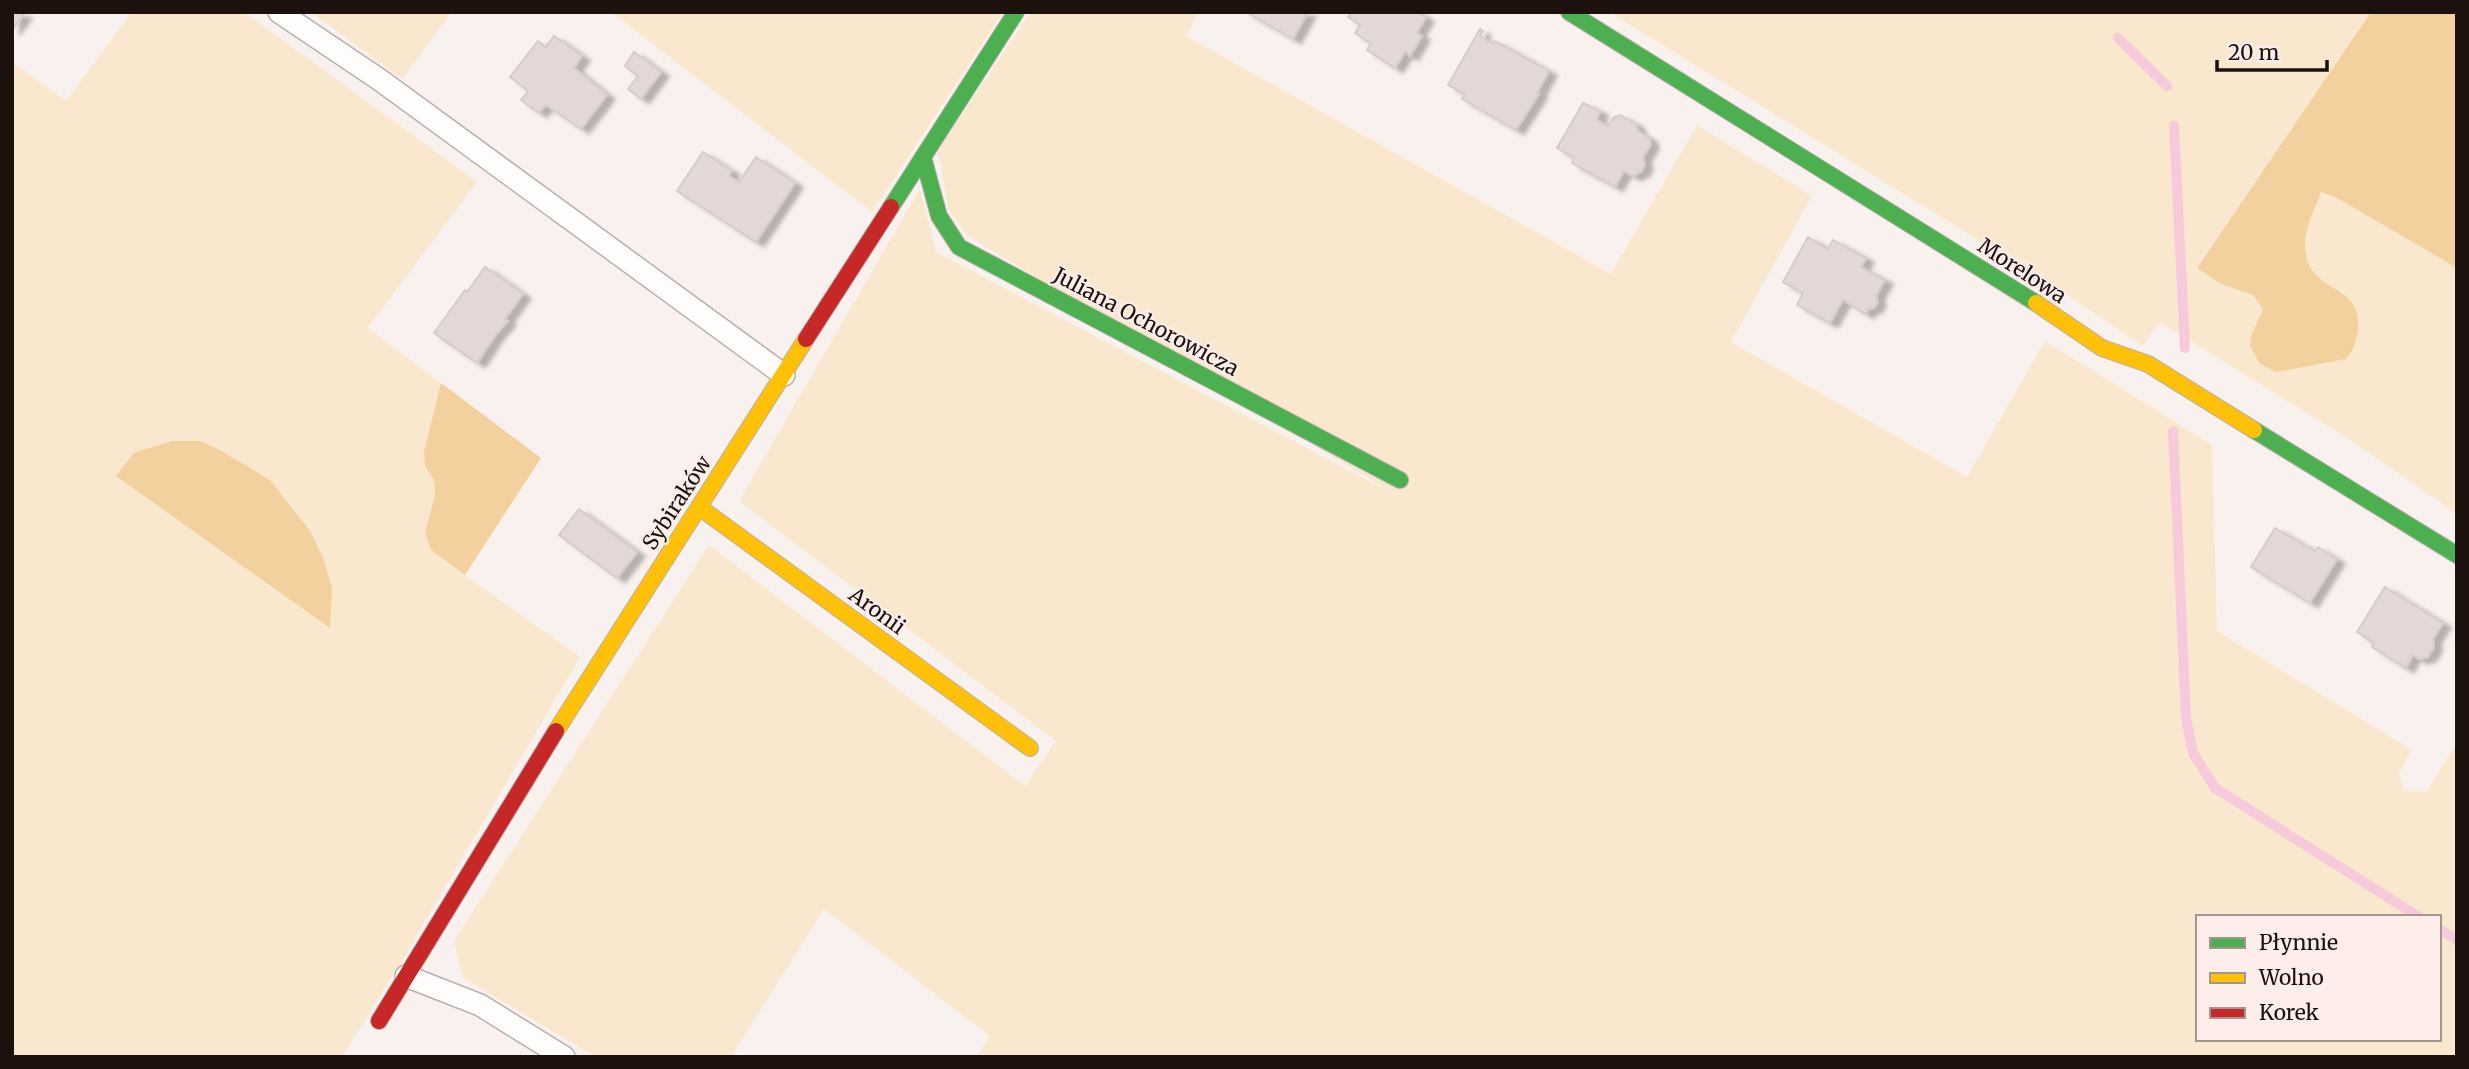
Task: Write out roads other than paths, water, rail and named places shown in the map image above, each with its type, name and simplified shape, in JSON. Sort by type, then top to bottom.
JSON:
[{"type":"street","name":"Sybiraków","points":[[379,1021],[570,708],[1016,12]]},
{"type":"street","name":"Morelowa","points":[[1569,12],[2029,299],[2102,348],[2148,364],[2457,555]]},
{"type":"street","name":"Juliana Ochorowicza","points":[[923,156],[936,211],[947,235],[960,247],[1400,480]]},
{"type":"street","name":"Aronii","points":[[699,507],[1030,748]]},
{"type":"lane","points":[[279,12],[380,80],[784,376]]},
{"type":"lane","points":[[406,976],[480,1005],[564,1057]]},
{"type":"waterway","points":[[2118,38],[2167,86]]},
{"type":"waterway","points":[[2174,126],[2185,348]]},
{"type":"waterway","points":[[2173,431],[2186,718],[2193,753],[2215,788],[2416,915]]},
{"type":"waterway","points":[[2441,930],[2457,940]]}]
